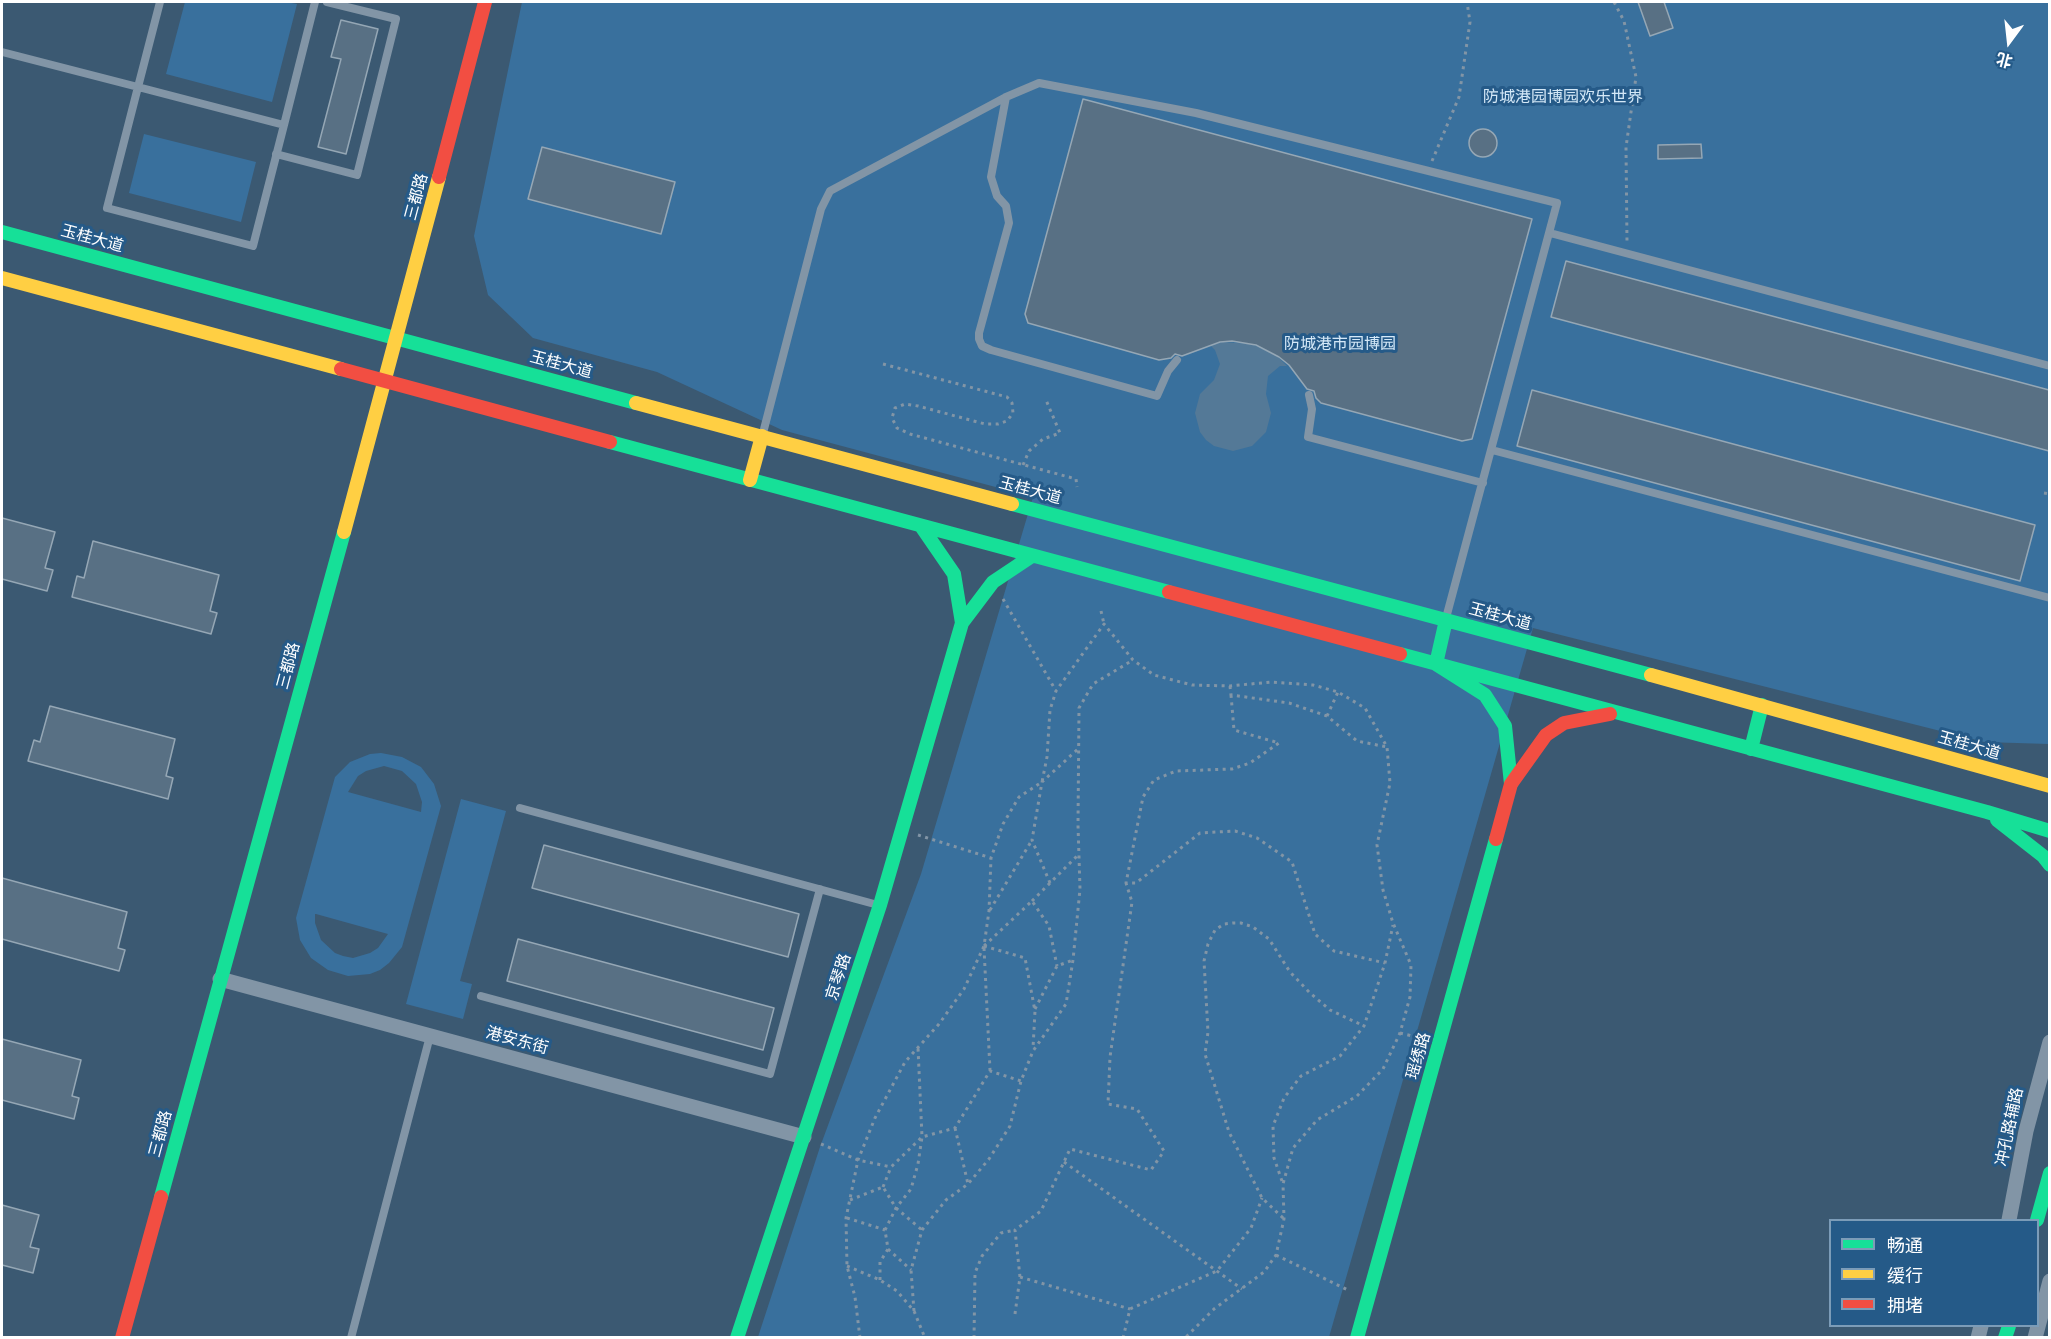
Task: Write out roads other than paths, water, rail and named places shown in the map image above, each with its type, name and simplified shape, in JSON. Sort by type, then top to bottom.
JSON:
[{"type":"main road","name":"三都路","points":[[122,1338],[385,381],[485,2]]},
{"type":"main road","name":"玉桂大道","points":[[2,232],[1762,705],[2049,786]]},
{"type":"main road","points":[[2,278],[1751,748],[2049,831]]},
{"type":"main road","points":[[750,480],[762,436]]},
{"type":"main road","points":[[921,526],[954,574],[962,623]]},
{"type":"main road","points":[[962,623],[993,582],[1032,556]]},
{"type":"main road","points":[[1436,664],[1446,620]]},
{"type":"main road","name":"京琴路","points":[[737,1338],[880,905],[962,623]]},
{"type":"main road","points":[[1436,664],[1485,695],[1505,726],[1511,784]]},
{"type":"main road","points":[[1751,748],[1762,705]]},
{"type":"main road","points":[[1511,784],[1546,735],[1564,723],[1618,713]]},
{"type":"main road","points":[[2002,772],[2049,771]]},
{"type":"main road","name":"瑶绣路","points":[[1357,1338],[1511,784]]},
{"type":"main road","points":[[1986,812],[2043,856],[2049,865]]},
{"type":"main road","points":[[2038,1219],[2049,1173]]},
{"type":"main road","points":[[2039,1229],[2049,1214]]},
{"type":"street","name":"港安东街","points":[[220,979],[804,1137]]},
{"type":"street","name":"冲孔路辅路","points":[[2009,1219],[2026,1131],[2049,1042]]},
{"type":"street","points":[[2039,1322],[2049,1281]]},
{"type":"lane","points":[[160,2],[107,208],[253,246],[315,2]]},
{"type":"lane","points":[[276,154],[357,175],[396,19],[327,2]]},
{"type":"lane","points":[[2,52],[284,125]]},
{"type":"lane","points":[[762,436],[821,209],[830,191],[1006,97],[1039,83],[1196,113],[1557,203],[1446,620]]},
{"type":"lane","points":[[1006,97],[991,177],[997,196],[1006,206],[1009,223],[979,333],[982,346],[1157,396],[1162,383],[1177,360]]},
{"type":"lane","points":[[1550,233],[2049,366]]},
{"type":"lane","points":[[1309,395],[1312,409],[1308,437],[1483,483]]},
{"type":"lane","points":[[1492,450],[2049,598]]},
{"type":"lane","points":[[520,808],[880,905]]},
{"type":"lane","points":[[481,996],[770,1074],[820,889]]},
{"type":"lane","points":[[351,1338],[430,1036]]},
{"type":"park label","name":"防城港园博园欢乐世界","points":[[1563,98]]},
{"type":"park label","name":"防城港市园博园","points":[[1340,345]]}]
